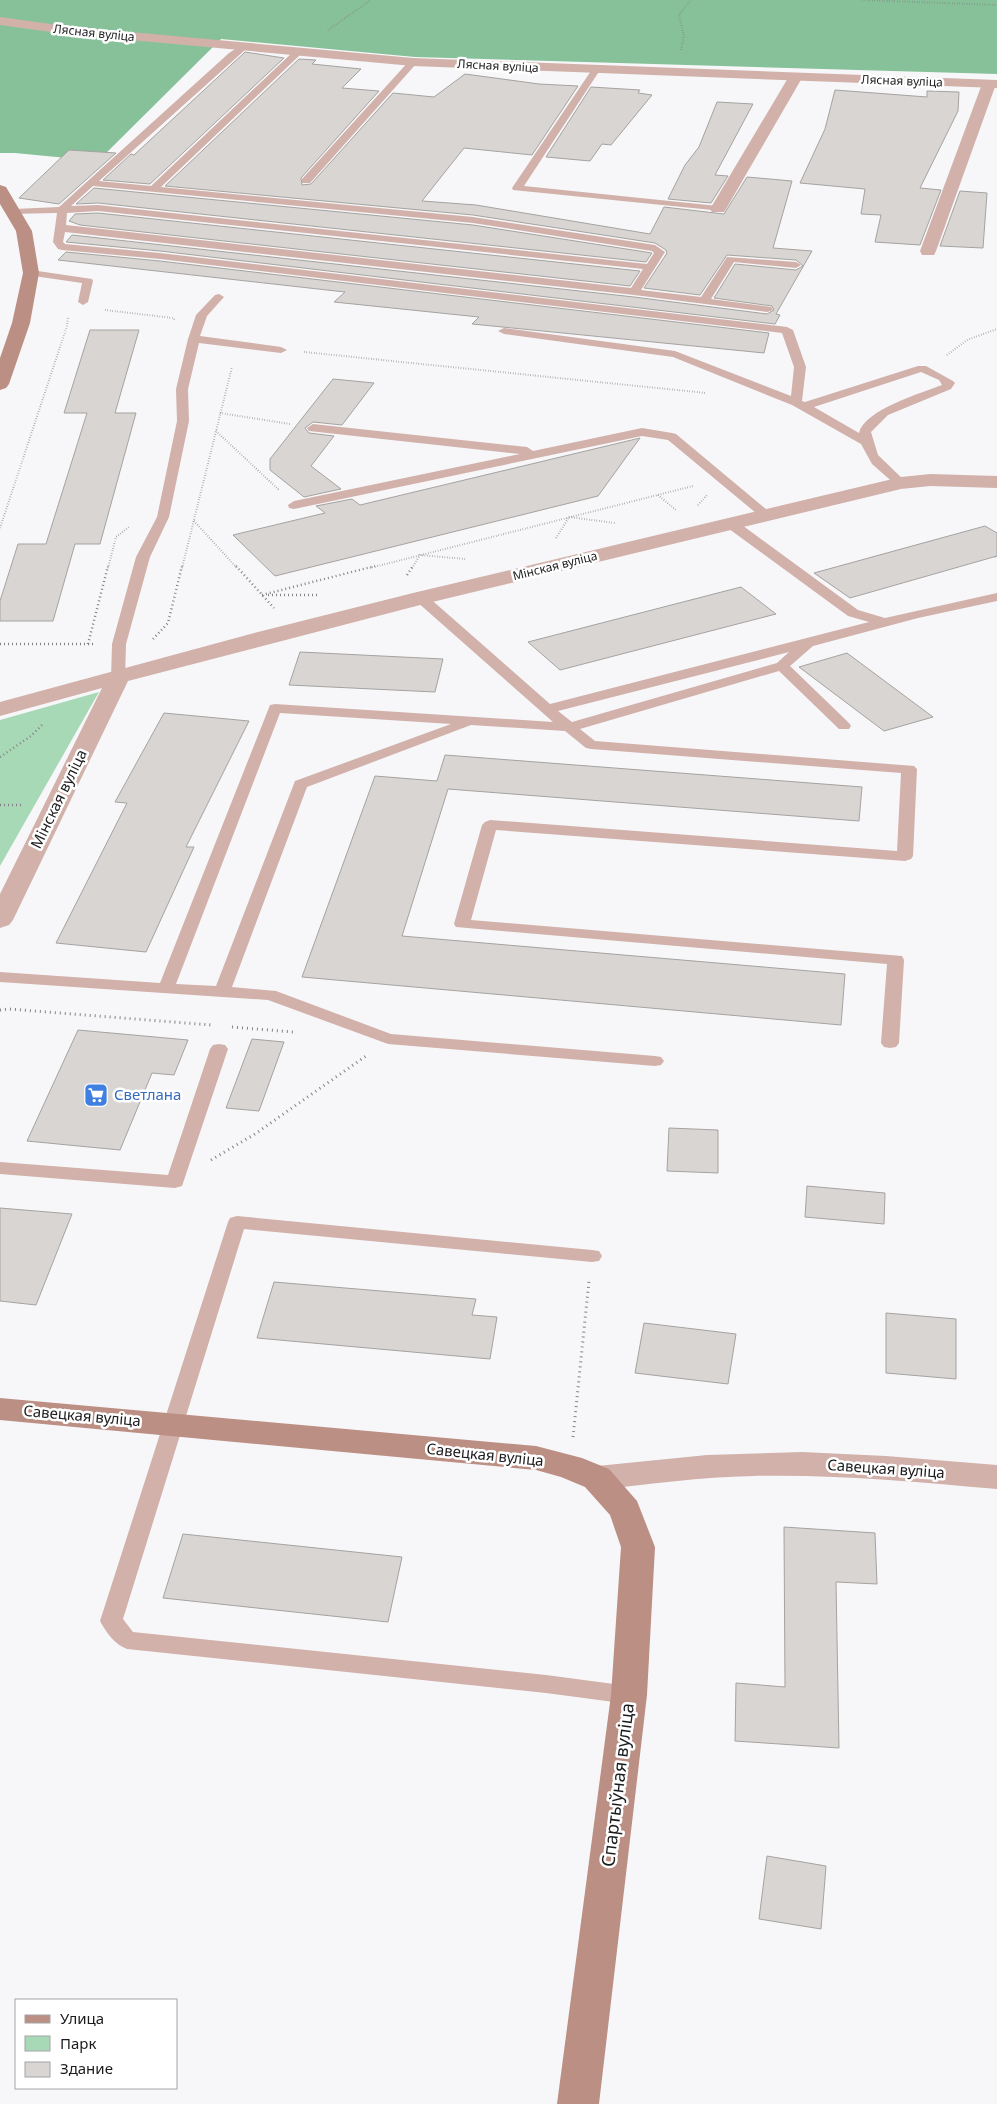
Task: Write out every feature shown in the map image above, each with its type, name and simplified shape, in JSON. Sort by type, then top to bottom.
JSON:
[{"type":"main road","points":[[0,190],[24,231],[31,273],[21,323],[0,384]]},
{"type":"main road","name":"Савецкая вуліца","points":[[0,1409],[536,1458],[583,1472]]},
{"type":"main road","name":"Спартыўная вуліца","points":[[578,2104],[629,1695],[638,1548],[625,1510],[583,1472]]},
{"type":"street","name":"Лясная вуліца","points":[[0,21],[65,30],[413,62],[795,78],[993,84]]},
{"type":"street","points":[[718,209],[795,78]]},
{"type":"street","points":[[928,251],[993,84]]},
{"type":"street","name":"Мінская вуліца","points":[[0,709],[421,598],[901,483],[930,480],[997,482]]},
{"type":"street","name":"Мінская вуліца","points":[[0,920],[118,679]]},
{"type":"street","name":"Савецкая вуліца","points":[[583,1472],[773,1464],[859,1465],[997,1477]]},
{"type":"lane","points":[[243,47],[232,54],[63,208],[58,242],[62,247],[787,330],[800,367],[800,404]]},
{"type":"lane","points":[[154,189],[297,52]]},
{"type":"lane","points":[[306,182],[413,62]]},
{"type":"lane","points":[[596,70],[517,188],[718,209]]},
{"type":"lane","points":[[92,183],[473,220],[655,248],[660,252],[634,292]]},
{"type":"lane","points":[[14,212],[63,208],[98,208],[650,267]]},
{"type":"lane","points":[[61,228],[634,292],[767,309]]},
{"type":"lane","points":[[704,301],[731,259],[796,266]]},
{"type":"lane","points":[[31,273],[88,282],[83,302]]},
{"type":"lane","points":[[118,679],[120,644],[143,556],[162,517],[183,421],[182,389],[194,339],[202,315],[219,296]]},
{"type":"lane","points":[[504,331],[675,354],[800,404],[866,442]]},
{"type":"lane","points":[[194,339],[281,350]]},
{"type":"lane","points":[[800,404],[922,368],[943,378],[948,382],[946,386],[884,412],[865,431],[866,446],[873,459],[901,483]]},
{"type":"lane","points":[[313,428],[542,453]]},
{"type":"lane","points":[[294,505],[642,432],[672,437],[767,514]]},
{"type":"lane","points":[[730,523],[854,613],[887,623]]},
{"type":"lane","points":[[548,709],[916,614],[997,597]]},
{"type":"lane","points":[[421,598],[591,745],[909,769],[905,856],[490,825],[462,924],[896,960],[890,1043]]},
{"type":"lane","points":[[166,988],[275,708],[570,727],[782,666],[808,643]]},
{"type":"lane","points":[[782,666],[844,726]]},
{"type":"lane","points":[[222,992],[300,784],[472,721]]},
{"type":"lane","points":[[0,977],[270,995],[388,1039],[655,1061]]},
{"type":"lane","points":[[0,1168],[175,1182],[219,1049]]},
{"type":"lane","points":[[592,1256],[236,1222],[111,1621],[127,1640],[546,1684],[629,1695]]},
{"type":"path","points":[[297,52],[371,0]]},
{"type":"path","points":[[677,73],[684,36],[679,15],[691,0]]},
{"type":"path","points":[[862,0],[997,5]]},
{"type":"path","points":[[0,528],[67,326],[72,279]]},
{"type":"path","points":[[98,309],[173,318],[178,324]]},
{"type":"path","points":[[922,368],[945,356],[967,340],[997,329]]},
{"type":"path","points":[[152,640],[168,623],[237,344]]},
{"type":"path","points":[[281,350],[707,393]]},
{"type":"path","points":[[220,413],[313,428]]},
{"type":"path","points":[[216,430],[294,505]]},
{"type":"path","points":[[262,595],[723,478]]},
{"type":"path","points":[[692,512],[723,478]]},
{"type":"path","points":[[658,494],[679,512]]},
{"type":"path","points":[[569,517],[618,524]]},
{"type":"path","points":[[552,545],[569,517]]},
{"type":"path","points":[[194,521],[278,612]]},
{"type":"path","points":[[88,644],[116,537],[130,526]]},
{"type":"path","points":[[0,644],[120,644]]},
{"type":"path","points":[[0,1010],[9,1009],[220,1026]]},
{"type":"path","points":[[225,1026],[299,1032]]},
{"type":"path","points":[[175,1182],[255,1134],[388,1039]]},
{"type":"path","points":[[583,1472],[592,1256]]},
{"type":"green space","points":[[0,0],[997,0],[997,74],[415,57],[221,39],[98,161],[0,153]]},
{"type":"green space","points":[[99,692],[0,866],[0,720]]},
{"type":"building","points":[[245,52],[284,58],[150,184],[103,180],[131,154],[134,155]]},
{"type":"building","points":[[299,59],[316,60],[312,64],[361,69],[342,88],[379,91],[301,178],[302,185],[311,184],[393,93],[434,97],[465,74],[539,84],[578,86],[532,155],[464,148],[422,201],[476,205],[650,234],[664,207],[724,214],[747,177],[792,181],[773,248],[812,251],[776,314],[780,315],[775,324],[160,251],[66,242],[72,235],[634,297],[767,314],[774,310],[772,306],[714,298],[735,264],[796,270],[803,266],[796,260],[727,255],[700,295],[644,288],[667,253],[666,250],[655,243],[473,215],[165,186]]},
{"type":"building","points":[[591,87],[640,90],[638,93],[652,95],[611,145],[602,144],[590,161],[546,157]]},
{"type":"building","points":[[835,90],[927,97],[927,91],[959,92],[958,111],[920,188],[941,190],[920,245],[875,242],[881,215],[861,214],[865,189],[800,183],[825,129]]},
{"type":"building","points":[[717,102],[753,104],[715,175],[728,176],[711,203],[668,199],[685,165],[699,147]]},
{"type":"building","points":[[69,150],[116,153],[59,204],[19,198]]},
{"type":"building","points":[[94,188],[473,225],[652,253],[646,262],[98,203],[76,204]]},
{"type":"building","points":[[960,191],[987,193],[983,248],[940,246]]},
{"type":"building","points":[[98,213],[640,271],[630,286],[80,225],[69,221],[75,214]]},
{"type":"building","points":[[66,252],[160,261],[769,333],[764,353],[472,324],[479,317],[334,302],[345,292],[58,260]]},
{"type":"building","points":[[90,330],[139,330],[115,413],[136,413],[100,544],[75,544],[53,621],[0,621],[0,601],[18,544],[46,544],[87,413],[64,413]]},
{"type":"building","points":[[333,379],[374,383],[342,425],[313,422],[305,428],[309,433],[334,436],[311,466],[341,489],[304,497],[270,470],[270,459]]},
{"type":"building","points":[[640,438],[598,496],[275,576],[233,535],[325,513],[316,506],[352,499],[360,505]]},
{"type":"building","points":[[985,526],[997,533],[997,556],[850,598],[814,573]]},
{"type":"building","points":[[741,587],[776,614],[560,670],[528,642]]},
{"type":"building","points":[[300,652],[443,659],[435,692],[289,685]]},
{"type":"building","points":[[847,653],[933,717],[884,731],[799,667]]},
{"type":"building","points":[[164,713],[249,721],[186,847],[194,847],[146,952],[56,943],[127,803],[115,802]]},
{"type":"building","points":[[445,755],[862,787],[859,821],[448,789],[402,936],[845,974],[841,1025],[302,977],[375,776],[437,781]]},
{"type":"building","name":"Светлана","points":[[78,1030],[188,1040],[174,1075],[152,1073],[120,1150],[27,1141]]},
{"type":"building","points":[[252,1039],[284,1042],[259,1111],[226,1108]]},
{"type":"building","points":[[669,1128],[718,1130],[718,1173],[667,1171]]},
{"type":"building","points":[[807,1186],[885,1193],[884,1224],[805,1217]]},
{"type":"building","points":[[0,1208],[72,1214],[36,1305],[0,1301]]},
{"type":"building","points":[[274,1282],[476,1299],[472,1315],[497,1317],[490,1359],[257,1338]]},
{"type":"building","points":[[886,1313],[956,1319],[956,1379],[886,1373]]},
{"type":"building","points":[[644,1323],[736,1334],[728,1384],[635,1373]]},
{"type":"building","points":[[784,1527],[875,1533],[877,1584],[836,1582],[839,1748],[735,1741],[736,1683],[785,1687]]},
{"type":"building","points":[[183,1534],[402,1557],[388,1622],[163,1598]]},
{"type":"building","points":[[767,1856],[826,1866],[821,1929],[759,1919]]},
{"type":"place","name":"Светлана","points":[[96,1095]]}]
